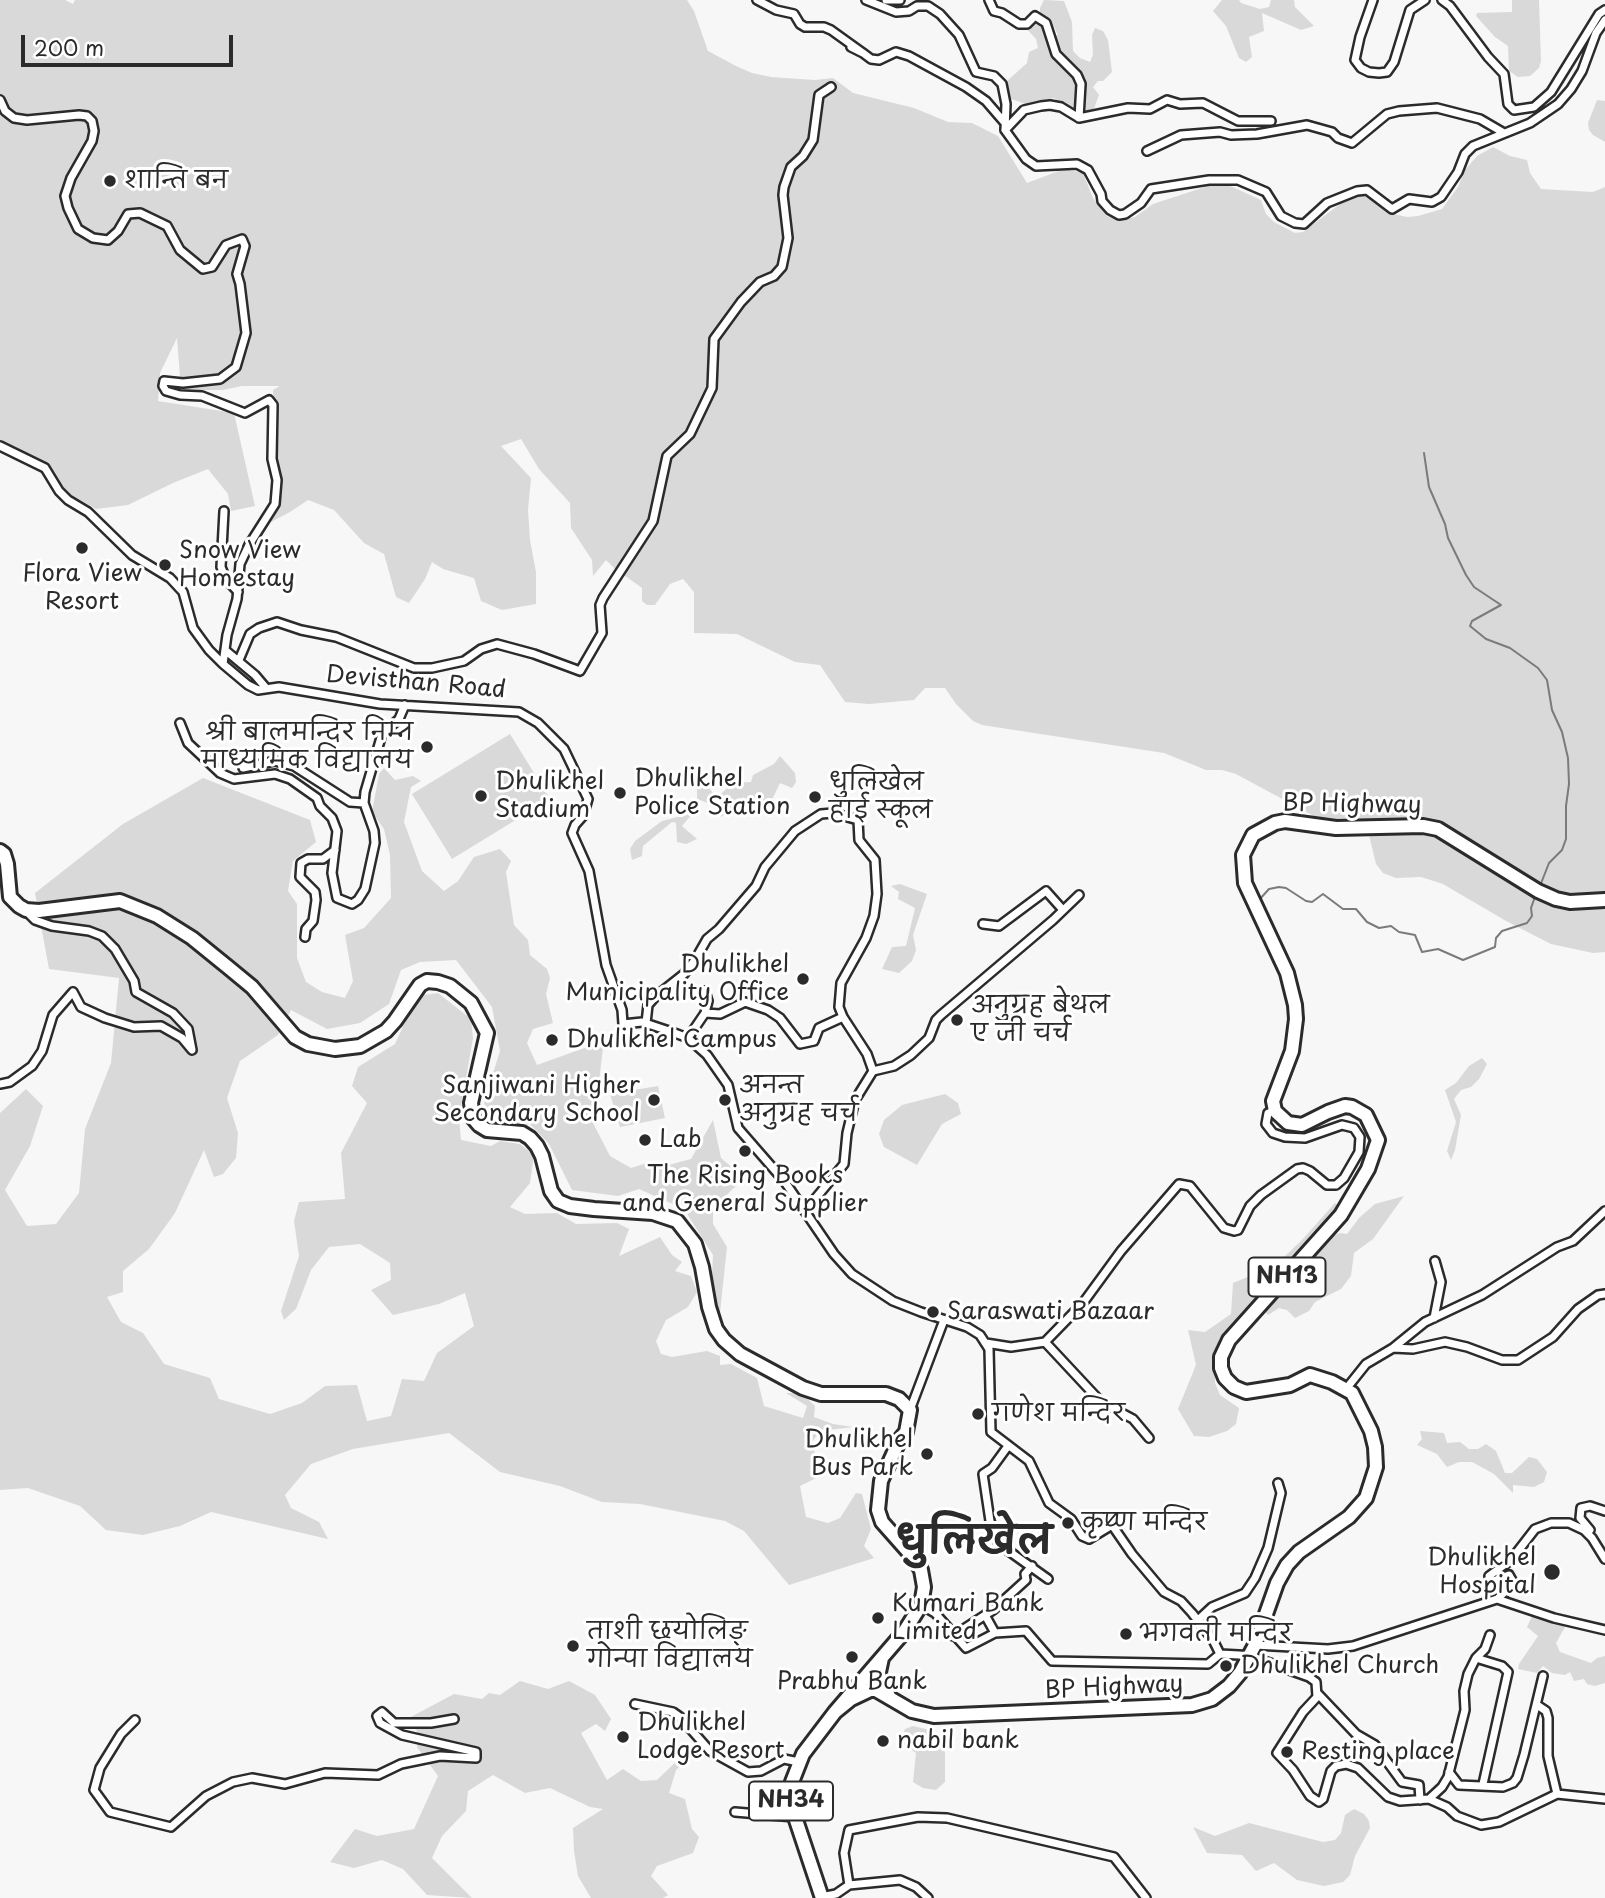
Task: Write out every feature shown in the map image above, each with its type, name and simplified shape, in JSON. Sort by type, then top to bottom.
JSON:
[{"type":"highway","name":"BP Highway","points":[[1275,1111],[1273,1101],[1292,1051],[1295,1005],[1287,972],[1245,883],[1243,855],[1253,835],[1275,822],[1285,821],[1336,828],[1423,825],[1437,829],[1538,891],[1556,899],[1570,902],[1605,900]]},
{"type":"highway","points":[[0,851],[7,864],[13,903],[26,910],[39,911],[120,901],[157,916],[192,938],[252,987],[295,1037],[308,1045],[346,1049],[360,1046],[386,1031],[420,985],[427,982],[450,986],[471,1003],[487,1033],[471,1103],[473,1118],[487,1130],[522,1133],[530,1138],[542,1156],[551,1191],[558,1201],[570,1206],[653,1213],[677,1222],[695,1244],[716,1329],[740,1354],[803,1388],[821,1394],[886,1394],[899,1399],[910,1410],[909,1425],[881,1481],[877,1510],[882,1522],[921,1570],[924,1587],[921,1605]]},
{"type":"highway","name":"NH13","points":[[1275,1111],[1288,1123],[1302,1125],[1328,1112],[1345,1106],[1352,1107],[1366,1115],[1378,1140],[1368,1169],[1341,1215],[1229,1340],[1221,1357],[1221,1368],[1224,1378],[1234,1387],[1246,1392],[1290,1385],[1310,1375],[1346,1389]]},
{"type":"highway","name":"BP Highway","points":[[835,1712],[864,1691],[876,1690],[912,1711],[934,1717],[1192,1705],[1212,1699],[1240,1673],[1287,1565],[1299,1552],[1359,1508],[1371,1487],[1376,1467],[1371,1431],[1352,1393],[1346,1389]]},
{"type":"highway","name":"NH34","points":[[821,1898],[794,1817],[791,1791],[799,1762],[835,1712],[914,1619],[921,1605]]},
{"type":"highway","points":[[882,1658],[878,1672],[889,1696]]},
{"type":"street","points":[[757,0],[776,10],[794,15],[805,27],[824,27],[831,30],[871,59],[879,60],[896,52],[909,56],[966,87],[985,102],[1031,164],[1077,164],[1088,170],[1102,201],[1119,215],[1141,203],[1151,189],[1209,180],[1238,180],[1266,192],[1281,216],[1304,224],[1327,204],[1357,191],[1367,190],[1392,209],[1409,199],[1432,202],[1441,197],[1473,146],[1531,123],[1558,104],[1582,71],[1605,20]]},
{"type":"street","points":[[866,0],[896,12],[928,6],[940,14],[959,35],[976,72],[994,76],[1002,84],[1006,104],[1005,127]]},
{"type":"street","points":[[887,0],[900,0]]},
{"type":"street","points":[[989,0],[994,10],[1019,24],[1027,24],[1035,16],[1046,23],[1056,54],[1077,75],[1081,85],[1079,118]]},
{"type":"street","points":[[1373,0],[1355,60],[1361,68],[1379,73],[1387,72],[1394,62],[1410,10],[1425,0]]},
{"type":"street","points":[[1442,0],[1450,6],[1504,74],[1508,104],[1514,110],[1534,107],[1551,92],[1599,14],[1605,10]]},
{"type":"street","points":[[851,47],[863,52]]},
{"type":"street","points":[[239,660],[250,634],[277,622],[301,630],[336,636],[414,668],[432,668],[464,661],[481,649],[497,644],[580,671],[602,633],[600,606],[603,598],[653,522],[667,456],[691,434],[712,388],[714,339],[741,302],[760,282],[774,275],[782,267],[788,238],[784,187],[791,167],[803,156],[813,140],[819,95],[831,87]]},
{"type":"street","points":[[0,100],[5,111],[14,118],[27,120],[79,115],[87,116],[92,121],[92,141],[71,178],[65,196],[78,229],[93,238],[108,240],[118,231],[128,214],[140,213],[167,226],[180,250],[203,269],[212,267],[226,245],[242,239],[245,246],[237,274],[246,333],[236,367],[220,379],[183,383],[164,381],[163,386],[166,391],[202,396],[245,413],[269,400],[273,405],[272,459],[277,480],[275,504],[240,564],[238,592],[223,664]]},
{"type":"street","points":[[1005,127],[1024,110],[1050,105],[1061,107],[1079,118],[1128,108],[1150,109],[1160,102],[1170,100],[1180,104],[1203,103],[1238,121],[1271,121]]},
{"type":"street","points":[[1147,151],[1181,135],[1220,132],[1231,135],[1257,134],[1307,125],[1332,132],[1338,138],[1352,143],[1387,114],[1437,108],[1480,118],[1504,133]]},
{"type":"street","name":"Devisthan Road","points":[[0,446],[45,468],[68,500],[88,512],[132,555],[170,578],[183,592],[193,628],[209,650],[248,685],[258,690],[279,687],[380,704],[519,712],[538,723],[564,749],[588,800],[583,816],[572,833],[589,872],[606,965],[622,1010],[623,1024],[646,1023],[688,1038],[707,1055],[728,1085],[738,1128],[764,1156],[834,1254],[862,1282],[893,1301],[974,1329],[986,1343]]},
{"type":"street","points":[[224,511],[221,566],[226,579],[238,592]]},
{"type":"street","points":[[225,650],[239,660],[266,688]]},
{"type":"street","points":[[180,723],[188,743],[220,772],[234,779],[275,774],[290,779],[317,798],[335,823],[337,831],[332,873],[337,898],[352,904],[365,889],[375,843],[374,831],[364,803],[365,792],[382,734],[399,719],[405,705]]},
{"type":"street","points":[[243,768],[275,761],[294,766],[350,802],[364,803]]},
{"type":"street","points":[[646,1023],[648,1005],[684,974],[706,939],[719,929],[756,886],[765,867],[796,831],[821,814],[833,813],[858,820],[859,840],[875,860],[877,873],[874,916],[866,938],[839,990],[839,1007],[843,1017],[867,1054],[873,1071]]},
{"type":"street","points":[[305,937],[306,929],[313,921],[316,900],[315,892],[300,877],[301,863],[308,859],[323,859],[335,850]]},
{"type":"street","points":[[983,924],[999,926],[1046,891],[1063,910]]},
{"type":"street","points":[[805,1210],[844,1164],[847,1133],[855,1100],[873,1071],[894,1066],[911,1055],[929,1038],[936,1020],[941,1015],[1079,895]]},
{"type":"street","points":[[0,1084],[10,1082],[32,1066],[42,1051],[52,1015],[72,992],[81,1007],[135,1027],[161,1026],[182,1038],[192,1050],[188,1029],[173,1013],[136,992],[134,981],[115,948],[102,936],[89,931],[52,926],[35,919],[26,910]]},
{"type":"street","points":[[688,1038],[705,1013],[708,1001],[705,991]]},
{"type":"street","points":[[705,1013],[720,1014],[745,1002],[752,1003],[780,1018],[800,1044],[814,1041],[819,1028],[843,1017]]},
{"type":"street","points":[[1220,1654],[1198,1620],[1181,1601],[1164,1592],[1112,1525],[1089,1539],[1082,1536],[1071,1519],[1046,1499],[1028,1461],[991,1432],[990,1364],[986,1343],[1012,1347],[1045,1342],[1083,1303],[1121,1251],[1179,1184],[1190,1186],[1224,1228],[1234,1231],[1238,1230],[1250,1206],[1261,1195],[1297,1168],[1310,1171],[1327,1185],[1336,1185],[1344,1178],[1359,1152],[1360,1137],[1354,1128],[1342,1125],[1305,1138],[1285,1137],[1273,1133],[1265,1124],[1268,1113],[1275,1111]]},
{"type":"street","points":[[1346,1389],[1366,1364],[1393,1348],[1417,1328],[1482,1295],[1557,1247],[1573,1241],[1605,1212]]},
{"type":"street","points":[[1434,1319],[1441,1282],[1435,1261]]},
{"type":"street","points":[[1393,1348],[1413,1349],[1445,1342],[1502,1360],[1518,1360],[1553,1337],[1578,1309],[1598,1295],[1605,1294]]},
{"type":"street","points":[[910,1410],[944,1320]]},
{"type":"street","points":[[1045,1342],[1101,1402],[1133,1419],[1149,1438]]},
{"type":"street","points":[[1008,1446],[992,1468],[983,1474],[990,1521],[999,1544],[1048,1579]]},
{"type":"street","points":[[1198,1620],[1212,1607],[1245,1592],[1255,1578],[1268,1548],[1280,1493],[1278,1483]]},
{"type":"street","points":[[1592,1538],[1591,1531],[1580,1518],[1581,1508],[1590,1506],[1605,1511]]},
{"type":"street","points":[[921,1605],[935,1613],[966,1648],[995,1633],[1026,1631],[1052,1661],[1208,1664],[1220,1654],[1252,1650],[1353,1646],[1497,1599],[1514,1584],[1509,1575],[1491,1582],[1489,1576],[1511,1560],[1535,1529],[1551,1523],[1569,1523],[1584,1530],[1605,1559]]},
{"type":"street","points":[[953,1636],[985,1615],[1026,1580],[1025,1574],[1032,1566]]},
{"type":"street","points":[[1497,1599],[1554,1618],[1605,1630]]},
{"type":"street","points":[[985,1615],[995,1633]]},
{"type":"street","points":[[1424,1800],[1442,1787],[1449,1772],[1465,1710],[1464,1691],[1476,1658],[1485,1649],[1490,1635]]},
{"type":"street","points":[[1252,1650],[1316,1682],[1318,1695],[1356,1734],[1375,1745],[1402,1782],[1419,1785],[1424,1800]]},
{"type":"street","points":[[1476,1658],[1505,1667],[1508,1675],[1483,1784]]},
{"type":"street","points":[[1449,1772],[1459,1785],[1503,1787],[1513,1783],[1527,1745],[1530,1721],[1537,1705],[1543,1676]]},
{"type":"street","points":[[1318,1695],[1303,1712],[1277,1753],[1293,1769],[1310,1796],[1319,1802],[1328,1775],[1336,1766],[1346,1764],[1358,1768],[1388,1797],[1400,1801],[1424,1800],[1447,1807],[1457,1815],[1481,1825],[1499,1822],[1557,1794],[1605,1799]]},
{"type":"street","points":[[635,1704],[673,1712],[710,1751],[748,1772],[761,1772],[784,1759],[799,1762]]},
{"type":"street","points":[[1537,1705],[1546,1711],[1548,1718],[1548,1756],[1557,1794]]},
{"type":"street","points":[[135,1720],[121,1734],[100,1768],[94,1790],[110,1812],[171,1827],[206,1796],[233,1782],[252,1778],[285,1784],[325,1773],[378,1775],[401,1764],[440,1756],[476,1758],[476,1752],[402,1735],[380,1723],[377,1717],[382,1712],[394,1723],[431,1723],[454,1719]]},
{"type":"street","points":[[735,1812],[794,1817]]},
{"type":"street","points":[[849,1885],[844,1853],[849,1830],[918,1817],[947,1818],[1114,1857],[1146,1898]]},
{"type":"street","points":[[821,1898],[836,1894],[849,1885],[900,1880],[916,1887],[928,1898]]},
{"type":"shaded area","points":[[0,0],[65,0],[73,4],[75,0],[687,0],[694,11],[708,51],[736,66],[771,77],[815,80],[833,78],[853,93],[914,108],[948,122],[972,123],[998,136],[1027,183],[1064,169],[1083,173],[1093,198],[1107,216],[1118,220],[1135,217],[1153,204],[1208,186],[1228,185],[1261,200],[1266,214],[1274,222],[1295,233],[1303,232],[1340,204],[1357,196],[1371,199],[1389,213],[1407,217],[1418,216],[1442,209],[1458,187],[1465,170],[1477,156],[1493,147],[1510,156],[1527,160],[1530,173],[1541,189],[1593,192],[1605,187],[1605,896],[1571,898],[1556,895],[1438,826],[1343,825],[1323,821],[1236,774],[1222,770],[1206,770],[1164,753],[982,725],[973,721],[956,704],[945,688],[925,688],[914,700],[869,704],[845,702],[820,665],[795,662],[737,634],[694,633],[694,592],[683,579],[670,584],[655,605],[647,605],[642,601],[642,588],[606,560],[593,576],[592,560],[571,528],[570,503],[539,469],[521,439],[501,446],[531,478],[528,510],[536,572],[536,604],[502,610],[481,601],[474,578],[443,569],[432,562],[425,579],[409,603],[396,597],[384,554],[364,543],[334,510],[308,500],[271,522],[276,476],[273,390],[280,386],[181,390],[177,338],[160,373],[158,401],[234,413],[255,506],[231,511],[228,494],[208,469],[128,505],[96,509],[61,489],[51,469],[0,449]]},
{"type":"shaded area","points":[[1044,0],[1064,1],[1072,22],[1073,51],[1080,58],[1090,62],[1095,28],[1103,31],[1108,40],[1112,72],[1093,87],[1099,95],[1093,111],[1088,113],[1066,107],[1054,98],[1028,105],[1009,98],[1003,89],[1007,81],[1027,63],[1029,52],[1038,48],[1036,39],[1024,26],[1030,20],[1043,27],[1044,37],[1058,35],[1051,20],[1040,15]]},
{"type":"shaded area","points":[[1222,0],[1239,0],[1260,9],[1269,7],[1271,0],[1294,0],[1295,7],[1314,26],[1301,30],[1262,13],[1264,31],[1249,37],[1252,57],[1246,62],[1239,58],[1226,26],[1213,11]]},
{"type":"shaded area","points":[[1512,0],[1539,0],[1541,61],[1539,68],[1530,76],[1518,77],[1509,71],[1508,46],[1495,37],[1476,16],[1477,13],[1512,12]]},
{"type":"shaded area","points":[[1597,100],[1605,101],[1605,142],[1589,130],[1588,123]]},
{"type":"shaded area","name":"Dhulikhel Stadium","points":[[510,734],[550,799],[452,859],[412,794]]},
{"type":"shaded area","points":[[780,756],[795,773],[796,782],[792,788],[780,783],[771,802],[752,799],[729,809],[722,817],[711,804],[697,799],[697,786],[709,788],[717,798],[732,783],[751,782],[753,775],[774,764]]},
{"type":"shaded area","points":[[384,768],[395,780],[413,776],[421,781],[411,787],[404,822],[422,871],[444,891],[458,881],[474,857],[500,849],[511,861],[506,872],[514,925],[528,940],[530,955],[547,969],[550,978],[546,994],[553,1023],[533,1029],[527,1043],[537,1065],[587,1047],[599,1037],[604,1039],[594,1125],[610,1156],[631,1168],[650,1162],[657,1168],[691,1159],[713,1120],[721,1158],[735,1170],[740,1182],[713,1208],[713,1224],[727,1247],[719,1322],[711,1294],[713,1255],[684,1209],[639,1189],[618,1196],[572,1190],[549,1144],[530,1124],[513,1127],[487,1118],[484,1102],[500,1051],[492,1007],[456,960],[420,962],[401,970],[389,1004],[360,1023],[327,1029],[291,1010],[278,1035],[240,1061],[227,1098],[238,1133],[236,1158],[223,1174],[214,1177],[204,1150],[175,1213],[149,1249],[123,1271],[123,1292],[107,1297],[121,1322],[143,1333],[164,1364],[210,1378],[219,1399],[270,1414],[302,1403],[325,1386],[357,1385],[367,1421],[391,1416],[402,1379],[424,1381],[437,1353],[474,1326],[465,1293],[439,1304],[393,1315],[371,1290],[391,1280],[390,1263],[360,1244],[329,1247],[311,1270],[296,1309],[284,1320],[281,1311],[299,1256],[294,1221],[299,1202],[345,1199],[341,1153],[367,1103],[352,1086],[358,1067],[395,1044],[417,996],[438,993],[471,1019],[473,1038],[459,1118],[461,1140],[491,1146],[500,1141],[520,1144],[534,1155],[530,1183],[510,1207],[525,1214],[557,1213],[576,1224],[617,1223],[629,1229],[619,1256],[660,1237],[672,1255],[682,1262],[675,1271],[691,1276],[697,1292],[688,1307],[666,1320],[656,1341],[661,1354],[672,1357],[707,1351],[720,1356],[720,1365],[731,1364],[757,1378],[764,1406],[803,1418],[807,1406],[786,1393],[802,1393],[815,1406],[814,1417],[853,1427],[820,1431],[812,1442],[817,1461],[826,1473],[800,1486],[806,1517],[828,1523],[840,1518],[856,1493],[862,1494],[871,1529],[864,1546],[874,1558],[789,1585],[744,1531],[725,1521],[640,1504],[602,1502],[560,1486],[500,1472],[449,1433],[353,1449],[311,1464],[285,1495],[291,1508],[319,1522],[328,1539],[211,1512],[180,1526],[143,1535],[106,1530],[80,1506],[28,1488],[0,1490],[0,1113],[26,1089],[43,1106],[30,1146],[5,1190],[27,1226],[56,1224],[79,1193],[85,1129],[111,1063],[119,978],[49,969],[35,893],[123,824],[203,778],[310,820],[316,842],[293,861],[288,891],[297,904],[297,958],[306,982],[322,992],[345,998],[353,981],[345,935],[364,928],[391,898],[390,855],[384,829],[372,812],[379,774]]},
{"type":"shaded area","points":[[693,813],[682,826],[697,839],[686,844],[677,842],[676,823],[672,822],[643,846],[642,856],[632,860],[630,849],[635,841],[662,821]]},
{"type":"shaded area","points":[[1422,830],[1437,833],[1527,888],[1605,904],[1605,952],[1593,953],[1551,944],[1443,884],[1421,877],[1396,878],[1383,873],[1376,864],[1368,831]]},
{"type":"shaded area","points":[[900,884],[927,894],[913,935],[916,950],[912,961],[899,973],[882,969],[892,947],[906,946],[915,908],[898,899],[899,892],[891,886]]},
{"type":"shaded area","points":[[1482,1058],[1487,1064],[1479,1079],[1471,1087],[1461,1090],[1454,1099],[1461,1115],[1451,1160],[1447,1151],[1456,1122],[1445,1090],[1456,1083],[1469,1066]]},
{"type":"shaded area","points":[[658,1086],[665,1118],[620,1127],[610,1094]]},
{"type":"shaded area","points":[[945,1094],[958,1103],[961,1114],[942,1124],[917,1165],[884,1147],[879,1134],[884,1120],[902,1105]]},
{"type":"shaded area","points":[[1404,1196],[1373,1239],[1354,1253],[1351,1276],[1341,1289],[1315,1302],[1309,1311],[1295,1318],[1287,1310],[1279,1308],[1268,1315],[1264,1311],[1265,1305],[1327,1238],[1340,1233],[1347,1234],[1359,1218],[1375,1204]]},
{"type":"shaded area","points":[[1335,1203],[1338,1206],[1309,1242],[1219,1339],[1215,1356],[1215,1383],[1220,1395],[1239,1408],[1236,1424],[1227,1431],[1209,1437],[1194,1436],[1178,1409],[1196,1365],[1188,1330],[1205,1332],[1231,1314],[1233,1283],[1255,1274],[1267,1273]]},
{"type":"shaded area","points":[[1420,1431],[1444,1433],[1447,1443],[1460,1442],[1469,1449],[1478,1449],[1486,1444],[1496,1451],[1505,1473],[1512,1473],[1529,1457],[1537,1459],[1547,1472],[1544,1482],[1534,1487],[1513,1485],[1513,1493],[1494,1474],[1472,1462],[1459,1462],[1447,1467],[1437,1454],[1417,1445],[1422,1439]]},
{"type":"shaded area","points":[[1534,1612],[1565,1627],[1556,1643],[1560,1652],[1591,1663],[1605,1656],[1605,1683],[1595,1686],[1587,1684],[1584,1679],[1574,1681],[1570,1672],[1565,1675],[1552,1673],[1543,1666],[1537,1673],[1518,1669],[1538,1636],[1527,1627]]},
{"type":"shaded area","points":[[520,1681],[548,1689],[569,1681],[595,1695],[611,1719],[605,1731],[596,1724],[581,1733],[607,1780],[623,1769],[641,1781],[657,1780],[679,1759],[689,1759],[676,1770],[669,1793],[685,1799],[692,1829],[699,1837],[693,1853],[657,1866],[651,1876],[668,1895],[663,1898],[591,1898],[578,1876],[573,1828],[603,1809],[590,1807],[550,1788],[525,1793],[493,1775],[468,1791],[466,1811],[442,1836],[432,1858],[472,1898],[427,1895],[403,1869],[382,1860],[354,1868],[330,1862],[355,1829],[377,1836],[414,1829],[438,1776],[417,1747],[417,1731],[407,1719],[454,1694],[482,1699],[489,1693],[500,1695]]},
{"type":"shaded area","points":[[913,1726],[930,1730],[945,1752],[945,1782],[936,1790],[923,1788],[913,1782],[916,1753],[900,1742],[905,1729]]},
{"type":"shaded area","points":[[1354,1809],[1364,1814],[1370,1828],[1355,1856],[1350,1875],[1343,1882],[1324,1886],[1297,1880],[1274,1863],[1256,1871],[1242,1855],[1207,1853],[1193,1827],[1215,1836],[1249,1823],[1323,1842],[1335,1840],[1341,1833],[1345,1815]]},
{"type":"waterway","points":[[1424,453],[1429,487],[1448,538],[1466,575],[1474,587],[1501,605],[1472,621],[1470,626],[1486,639],[1510,648],[1538,668],[1547,680],[1552,710],[1562,732],[1568,758],[1569,784],[1566,839],[1562,850],[1549,863],[1540,886]]},
{"type":"waterway","points":[[1259,900],[1269,889],[1279,887],[1312,902],[1323,894],[1343,909],[1356,909],[1367,922],[1379,928],[1391,926],[1399,932],[1415,935],[1422,952],[1438,949],[1463,960],[1495,947],[1496,938],[1502,931],[1527,923],[1532,916],[1531,908],[1536,894]]},
{"type":"place","name":"शान्ति बन","points":[[110,181]]},
{"type":"place","name":"Flora View Resort","points":[[82,548]]},
{"type":"place","name":"Snow View Homestay","points":[[165,565]]},
{"type":"place","name":"श्री बालमन्दिर निम्न माध्यमिक विद्यालय","points":[[427,747]]},
{"type":"place","name":"Dhulikhel Police Station","points":[[620,793]]},
{"type":"place","name":"Dhulikhel Stadium","points":[[481,796]]},
{"type":"place","name":"धुलिखेल हाई स्कूल","points":[[815,797]]},
{"type":"place","name":"Dhulikhel Municipality Office","points":[[803,979]]},
{"type":"place","name":"अनुग्रह बेथल ए जी चर्च","points":[[957,1020]]},
{"type":"place","name":"Dhulikhel Campus","points":[[552,1040]]},
{"type":"place","name":"Sanjiwani Higher Secondary School","points":[[654,1100]]},
{"type":"place","name":"अनन्त अनुग्रह चर्च","points":[[725,1100]]},
{"type":"place","name":"Lab","points":[[645,1140]]},
{"type":"place","name":"The Rising Books and General Supplier","points":[[745,1151]]},
{"type":"place","name":"Saraswati Bazaar","points":[[933,1312]]},
{"type":"place","name":"गणेश मन्दिर","points":[[978,1414]]},
{"type":"place","name":"Dhulikhel Bus Park","points":[[927,1454]]},
{"type":"place","name":"कृष्ण मन्दिर","points":[[1068,1523]]},
{"type":"place","name":"Dhulikhel Hospital","points":[[1552,1572]]},
{"type":"place","name":"Kumari Bank Limited","points":[[878,1618]]},
{"type":"place","name":"भगवती मन्दिर","points":[[1126,1634]]},
{"type":"place","name":"ताशी छ्‍योलिङ् गोन्पा विद्यालय","points":[[573,1646]]},
{"type":"place","name":"Prabhu Bank","points":[[852,1657]]},
{"type":"place","name":"Dhulikhel Church","points":[[1226,1666]]},
{"type":"place","name":"Dhulikhel Lodge Resort","points":[[623,1737]]},
{"type":"place","name":"nabil bank","points":[[883,1741]]},
{"type":"place","name":"Resting place","points":[[1287,1752]]},
{"type":"district","name":"धुलिखेल","points":[[974,1543]]}]
